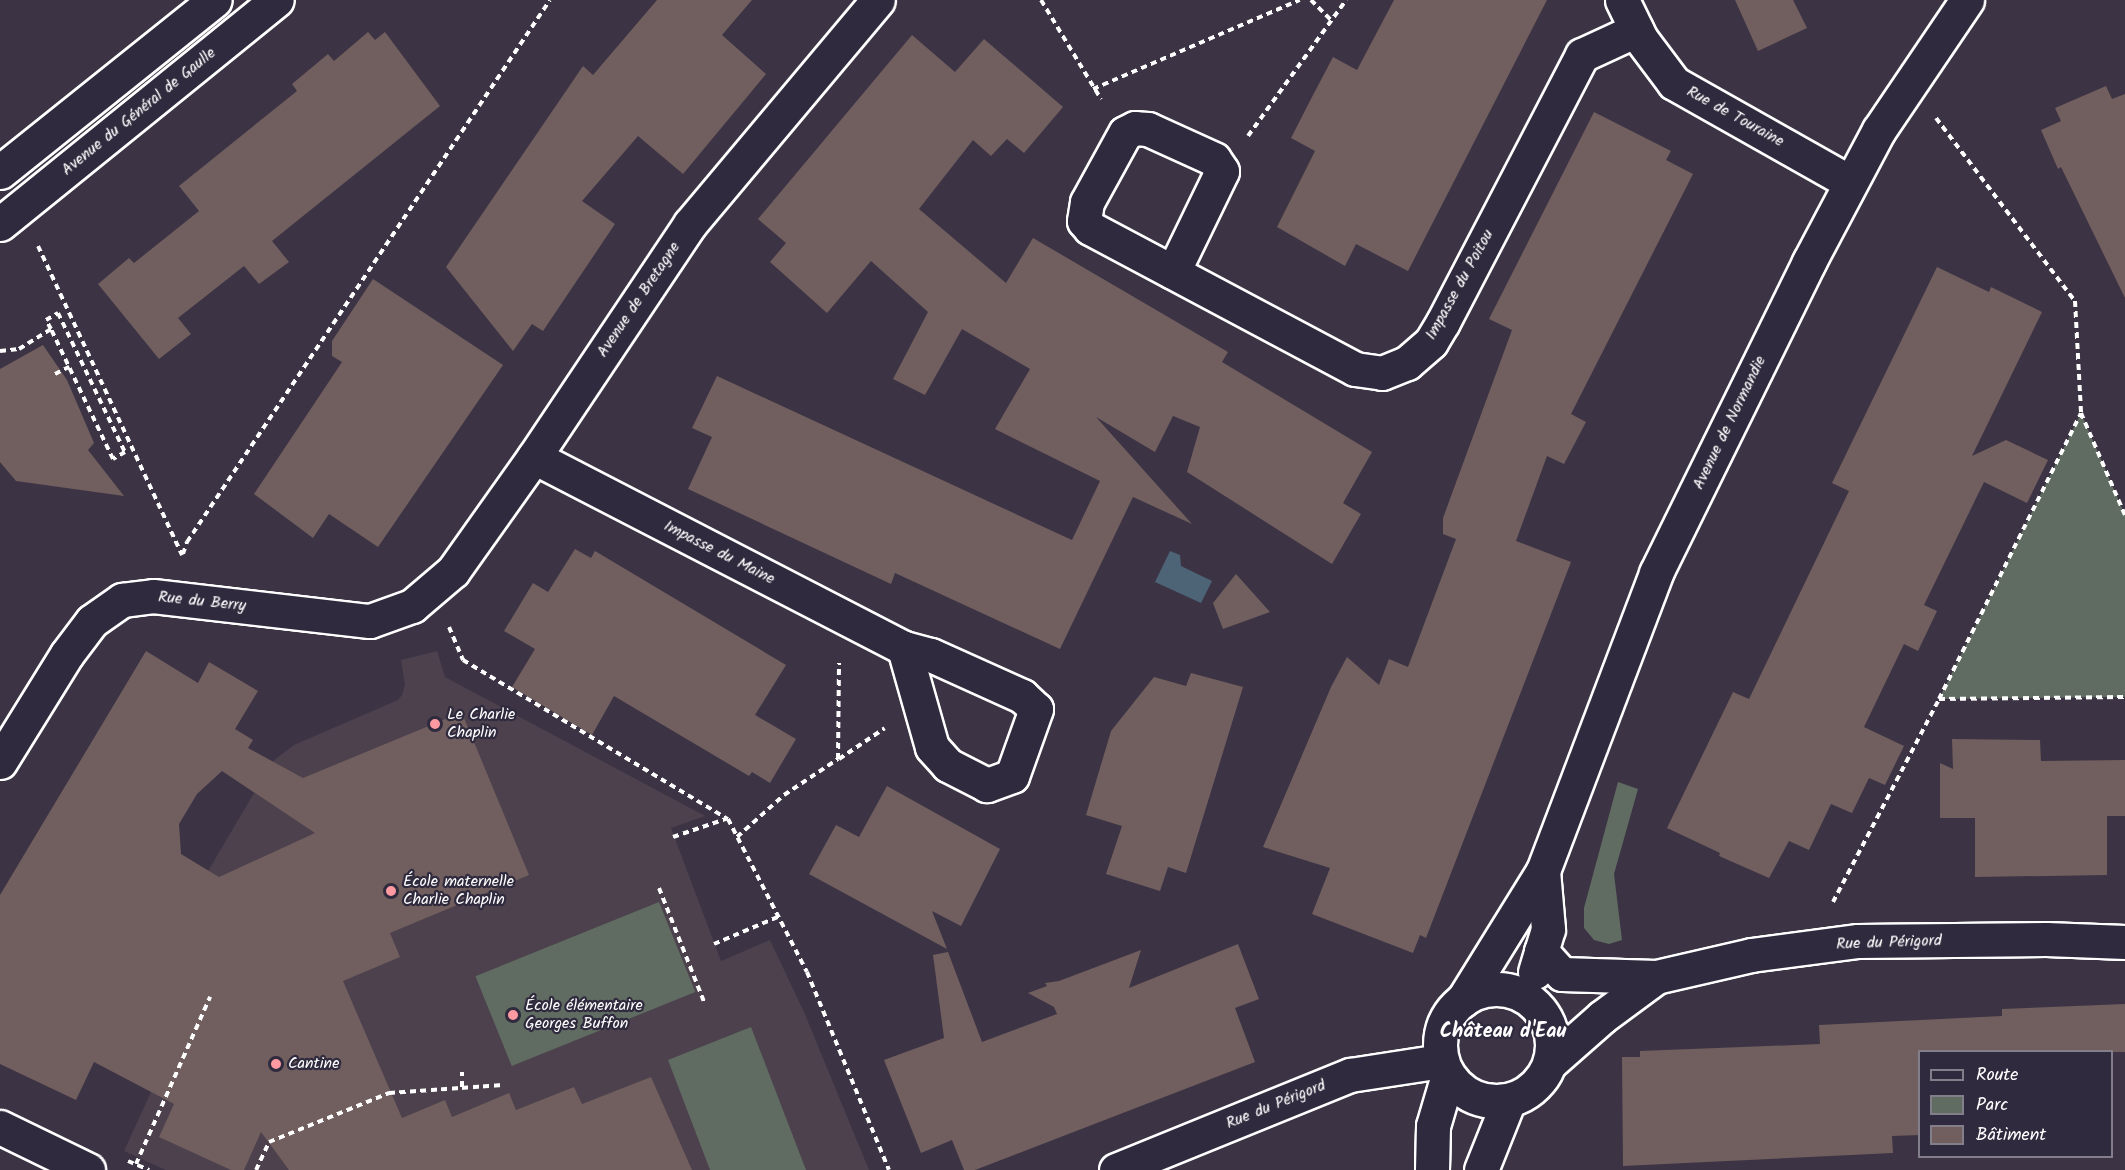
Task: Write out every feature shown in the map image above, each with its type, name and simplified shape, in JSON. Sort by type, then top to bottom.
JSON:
[{"type":"street","points":[[0,172],[214,0]]},
{"type":"street","name":"Avenue du Général de Gaulle","points":[[6,218],[277,0]]},
{"type":"street","name":"Avenue de Bretagne","points":[[421,598],[453,571],[534,457],[690,224],[878,0]]},
{"type":"street","name":"Rue de Touraine","points":[[1622,0],[1636,30],[1674,83],[1850,182]]},
{"type":"street","name":"Avenue de Normandie","points":[[1432,1170],[1433,1126],[1445,1068],[1440,1044],[1443,1027],[1451,1012],[1463,1000],[1543,871],[1656,573],[1850,182],[1879,130],[1967,0]]},
{"type":"street","name":"Impasse du Poitou","points":[[1125,133],[1087,202],[1084,221],[1090,228],[1355,369],[1382,373],[1407,363],[1431,342],[1582,56],[1636,30]]},
{"type":"street","points":[[1125,133],[1135,128],[1148,129],[1214,159],[1222,171],[1173,272]]},
{"type":"street","name":"Impasse du Maine","points":[[534,457],[904,648],[931,655],[1022,696],[1036,709],[1012,776],[987,784],[948,765],[932,747],[904,648]]},
{"type":"street","name":"Rue du Berry","points":[[0,762],[67,654],[92,621],[122,600],[153,596],[370,621],[421,598]]},
{"type":"street","name":"Avenue de Normandie","points":[[1543,871],[1552,962]]},
{"type":"street","name":"Rue du Périgord","points":[[1552,962],[1656,977],[1751,955],[1858,941],[2046,939],[2125,942]]},
{"type":"street","points":[[1527,998],[1552,962]]},
{"type":"street","name":"Rue du Périgord","points":[[1550,1063],[1602,1017],[1656,977]]},
{"type":"street","points":[[1445,1068],[1459,1088],[1473,1097],[1489,1101],[1509,1100],[1526,1093],[1541,1080],[1550,1063],[1552,1044],[1549,1025],[1540,1010],[1527,998],[1512,991],[1495,989],[1463,1000]]},
{"type":"street","name":"Rue du Périgord","points":[[1116,1170],[1350,1074],[1445,1068]]},
{"type":"street","points":[[1481,1170],[1509,1100]]},
{"type":"street","points":[[0,1127],[88,1170]]},
{"type":"path","points":[[168,598],[187,543],[550,0]]},
{"type":"path","points":[[1041,0],[1093,89],[1125,133]]},
{"type":"path","points":[[1093,89],[1300,0]]},
{"type":"path","points":[[1311,0],[1331,20]]},
{"type":"path","points":[[1222,171],[1346,0]]},
{"type":"path","points":[[1910,84],[2075,301],[2081,413],[2125,515]]},
{"type":"path","points":[[6,218],[35,238],[183,554]]},
{"type":"path","points":[[58,313],[125,452],[113,459],[69,367],[51,329],[46,320],[58,313]]},
{"type":"path","points":[[0,351],[20,349],[51,329]]},
{"type":"path","points":[[55,374],[69,367]]},
{"type":"path","points":[[1809,948],[1939,699],[2081,413]]},
{"type":"path","points":[[421,598],[463,660],[728,819],[807,972],[889,1170]]},
{"type":"path","points":[[838,759],[839,613]]},
{"type":"path","points":[[1939,699],[2125,697]]},
{"type":"path","points":[[737,837],[784,795],[920,705]]},
{"type":"path","points":[[673,837],[728,819]]},
{"type":"path","points":[[659,888],[705,1004]]},
{"type":"path","points":[[714,944],[780,916]]},
{"type":"path","points":[[136,1164],[210,998]]},
{"type":"path","points":[[462,1072],[462,1087]]},
{"type":"path","points":[[256,1170],[269,1142],[389,1093],[503,1085]]},
{"type":"shaded area","points":[[437,651],[445,677],[705,816],[671,828],[721,961],[770,940],[804,1012],[869,1170],[166,1170],[124,1151],[162,1068],[159,954],[273,761],[294,745],[398,700],[405,685],[401,660]]},
{"type":"green space","points":[[2081,413],[2125,515],[2125,697],[1939,699]]},
{"type":"green space","points":[[1618,782],[1638,789],[1614,874],[1622,940],[1609,944],[1594,940],[1584,928],[1584,908]]},
{"type":"green space","points":[[659,902],[695,992],[512,1066],[475,976]]},
{"type":"green space","points":[[751,1027],[806,1170],[710,1170],[668,1060]]},
{"type":"water","points":[[1170,551],[1180,555],[1181,566],[1212,581],[1201,603],[1155,582]]},
{"type":"building","points":[[657,0],[752,0],[722,35],[766,74],[683,174],[638,136],[582,201],[615,224],[543,331],[532,324],[513,351],[446,267],[583,66],[593,75]]},
{"type":"building","points":[[1394,0],[1547,0],[1408,271],[1356,244],[1345,266],[1277,227],[1315,151],[1291,138],[1312,97],[1333,57],[1357,70]]},
{"type":"building","points":[[1735,0],[1793,0],[1807,28],[1758,51]]},
{"type":"building","points":[[368,32],[375,40],[385,32],[440,106],[272,241],[289,262],[259,284],[244,266],[178,318],[191,334],[159,359],[98,284],[129,258],[134,263],[199,211],[179,186],[297,91],[292,84],[328,54],[334,61]]},
{"type":"building","points":[[912,35],[955,72],[984,39],[1063,107],[1024,153],[1007,139],[991,156],[973,140],[919,209],[1006,283],[1033,238],[1228,352],[1222,362],[1372,452],[1343,503],[1361,514],[1332,564],[1187,472],[1200,427],[1173,416],[1155,452],[1096,417],[1192,524],[1133,497],[1060,649],[895,573],[891,584],[688,489],[712,437],[692,428],[717,376],[1072,540],[1100,481],[995,429],[1030,369],[962,329],[925,395],[893,379],[928,312],[871,261],[827,313],[770,262],[786,243],[758,219]]},
{"type":"building","points":[[2106,86],[2112,99],[2125,94],[2125,298],[2061,167],[2058,169],[2041,130],[2061,121],[2055,108]]},
{"type":"building","points":[[1594,112],[1671,151],[1666,160],[1693,174],[1571,414],[1586,422],[1564,464],[1547,456],[1516,541],[1571,562],[1426,938],[1420,935],[1413,953],[1312,914],[1330,868],[1263,847],[1331,687],[1347,657],[1379,685],[1389,659],[1408,667],[1456,539],[1443,534],[1443,518],[1512,330],[1489,319]]},
{"type":"building","points":[[1937,267],[1989,292],[1991,287],[2042,312],[1972,456],[2006,440],[2048,460],[2027,503],[1984,482],[1924,605],[1937,611],[1918,651],[1904,644],[1864,727],[1904,746],[1885,785],[1869,778],[1852,813],[1831,804],[1809,850],[1789,841],[1769,878],[1719,856],[1720,853],[1667,828],[1733,692],[1749,699],[1849,491],[1832,483]]},
{"type":"building","points":[[373,279],[503,365],[378,547],[329,514],[313,538],[254,494],[342,362],[332,356],[332,341]]},
{"type":"building","points":[[43,345],[67,380],[94,443],[88,450],[124,496],[16,481],[0,462],[0,369]]},
{"type":"building","points":[[575,549],[591,558],[595,551],[786,665],[755,715],[796,739],[770,783],[752,772],[749,776],[614,696],[592,735],[512,687],[535,649],[504,631],[533,583],[548,592]]},
{"type":"building","points":[[1236,574],[1270,612],[1223,629],[1213,603]]},
{"type":"building","points":[[146,651],[198,683],[209,662],[258,691],[235,729],[253,740],[248,748],[303,778],[448,718],[464,718],[529,875],[390,933],[400,957],[343,981],[402,1118],[445,1100],[452,1117],[509,1093],[516,1110],[574,1087],[582,1104],[651,1077],[692,1170],[289,1170],[261,1132],[244,1170],[231,1170],[159,1137],[174,1104],[94,1062],[76,1100],[0,1064],[0,895]],"holes":[[[222,771],[315,833],[219,877],[181,854],[179,824],[197,794]]]},
{"type":"building","points":[[1191,673],[1243,687],[1186,873],[1168,867],[1160,891],[1106,874],[1122,826],[1086,815],[1111,731],[1154,677],[1186,686]]},
{"type":"building","points":[[1952,739],[2040,740],[2041,761],[2125,760],[2125,816],[2107,816],[2107,875],[1975,877],[1975,818],[1940,818],[1940,763],[1953,769]]},
{"type":"building","points":[[887,786],[1000,849],[961,926],[932,911],[947,949],[809,874],[836,825],[859,837]]},
{"type":"building","points":[[1238,944],[1259,999],[1235,1008],[1255,1062],[975,1170],[964,1170],[952,1140],[921,1153],[884,1060],[944,1038],[933,955],[948,952],[982,1042],[1057,1014],[1054,1007],[1028,993],[1047,986],[1045,983],[1059,981],[1141,950],[1129,988]]},
{"type":"building","points":[[2125,1004],[2125,1052],[2113,1052],[2113,1050],[1918,1050],[1918,1135],[1892,1136],[1893,1153],[1623,1166],[1622,1057],[1640,1057],[1640,1051],[1820,1044],[1819,1025],[2002,1016],[2002,1009]]},
{"type":"place","name":"Le Charlie Chaplin","points":[[435,724]]},
{"type":"place","name":"École maternelle Charlie Chaplin","points":[[391,891]]},
{"type":"place","name":"École élémentaire Georges Buffon","points":[[513,1015]]},
{"type":"place","name":"Cantine","points":[[276,1064]]},
{"type":"district","name":"Château d'Eau","points":[[1503,1032]]}]
